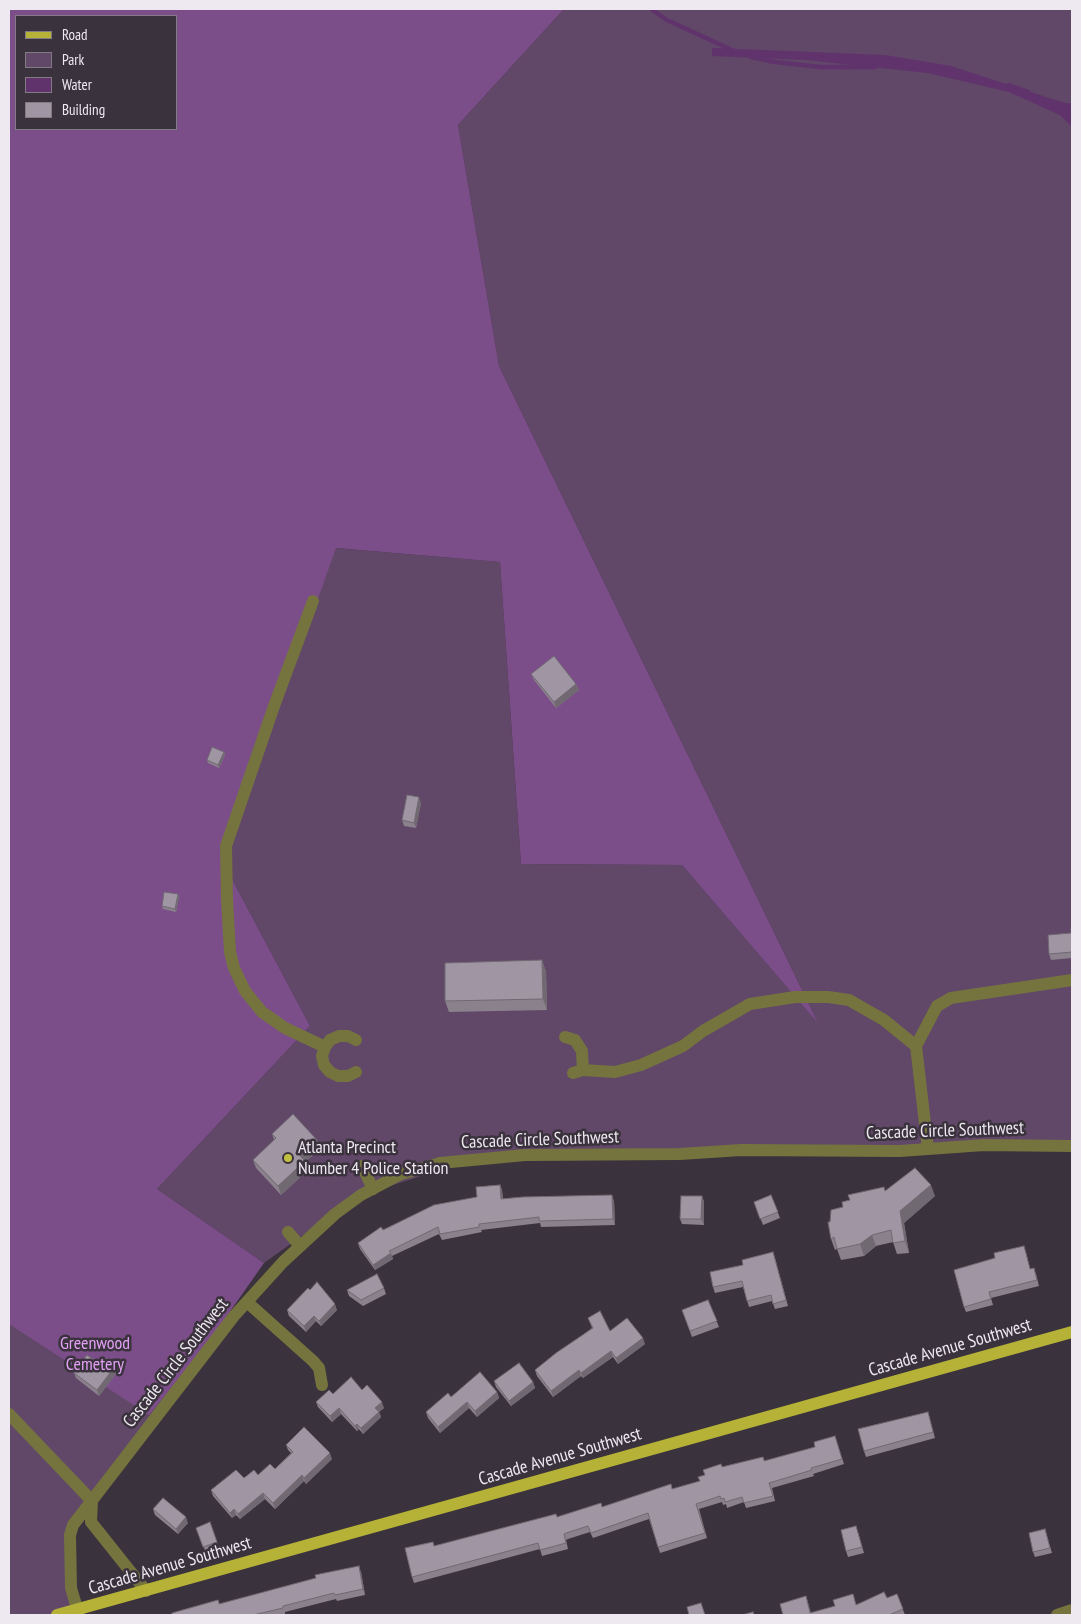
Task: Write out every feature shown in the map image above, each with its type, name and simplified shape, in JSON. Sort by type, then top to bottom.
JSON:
[{"type":"main road","name":"Cascade Avenue Southwest","points":[[58,1615],[78,1613],[146,1590],[1072,1332]]},
{"type":"street","points":[[313,600],[226,846],[226,891],[230,952],[234,968],[245,991],[262,1012],[286,1028],[324,1047]]},
{"type":"street","points":[[928,1149],[916,1046],[937,1006],[950,998],[1072,980]]},
{"type":"street","points":[[566,1037],[575,1040],[582,1052],[578,1072],[615,1072],[641,1065],[683,1046],[703,1031],[750,1004],[795,997],[828,997],[849,1000],[884,1020],[916,1046]]},
{"type":"street","points":[[356,1040],[348,1036],[339,1036],[330,1040],[324,1047],[322,1056],[324,1065],[330,1072],[338,1076],[348,1076],[356,1072]]},
{"type":"street","name":"Cascade Circle Southwest","points":[[78,1613],[71,1588],[70,1535],[73,1525],[228,1324],[283,1262],[335,1214],[361,1195],[401,1174],[440,1163],[525,1155],[680,1154],[741,1150],[900,1151],[984,1145],[1072,1146]]},
{"type":"street","points":[[362,1166],[373,1189]]},
{"type":"street","points":[[288,1232],[300,1246]]},
{"type":"street","points":[[247,1302],[313,1361],[319,1368],[322,1385]]},
{"type":"street","points":[[9,1414],[92,1501],[91,1522],[146,1590]]},
{"type":"street","points":[[1057,1615],[1072,1610]]},
{"type":"green space","points":[[9,9],[564,9],[458,125],[499,366],[818,1023],[682,865],[521,864],[500,562],[336,548],[224,864],[310,1026],[157,1189],[264,1263],[203,1350],[149,1415],[9,1324]]},
{"type":"green space","points":[[564,9],[1072,9],[1072,1146],[466,1162],[358,1196],[264,1263],[157,1189],[310,1026],[224,864],[335,548],[500,562],[521,864],[682,865],[817,1021],[499,366],[458,125]]},
{"type":"green space","name":"Greenwood Cemetery","points":[[9,721],[190,1374],[73,1525],[77,1610],[57,1615],[9,1615]]},
{"type":"water","points":[[712,48],[885,55],[951,66],[1049,98],[1072,103],[1072,127],[1060,115],[1009,92],[928,73],[806,60],[712,56]]},
{"type":"building","points":[[554,656],[576,684],[554,702],[531,674]]},
{"type":"building","points":[[212,747],[224,752],[218,765],[207,760]]},
{"type":"building","points":[[407,795],[419,797],[414,823],[402,820]]},
{"type":"building","points":[[164,892],[178,894],[175,909],[162,906]]},
{"type":"building","points":[[1071,928],[1072,952],[1049,954],[1048,935],[1071,933]]},
{"type":"building","points":[[542,960],[543,999],[445,1001],[445,963]]},
{"type":"building","points":[[293,1114],[317,1140],[300,1156],[305,1161],[278,1186],[253,1160],[276,1138],[272,1134]]},
{"type":"building","points":[[915,1168],[931,1185],[900,1211],[905,1241],[893,1243],[891,1230],[872,1235],[860,1244],[837,1249],[834,1237],[831,1239],[828,1222],[830,1222],[831,1210],[843,1207],[842,1202],[850,1200],[848,1195],[884,1187],[885,1191]]},
{"type":"building","points":[[500,1185],[501,1199],[612,1195],[613,1219],[539,1221],[539,1217],[479,1224],[479,1227],[440,1234],[438,1227],[389,1251],[391,1253],[373,1265],[358,1243],[381,1227],[383,1230],[434,1205],[477,1197],[476,1187]]},
{"type":"building","points":[[771,1195],[778,1212],[760,1219],[754,1202]]},
{"type":"building","points":[[681,1196],[702,1196],[701,1219],[680,1219]]},
{"type":"building","points":[[1024,1246],[1030,1269],[1034,1268],[1037,1280],[989,1292],[991,1299],[964,1307],[954,1270],[995,1258],[994,1253]]},
{"type":"building","points":[[773,1252],[786,1300],[773,1304],[771,1295],[747,1301],[742,1281],[713,1287],[710,1272],[743,1265],[742,1260]]},
{"type":"building","points":[[377,1274],[384,1288],[361,1300],[347,1290]]},
{"type":"building","points":[[317,1282],[335,1304],[319,1321],[314,1316],[304,1326],[287,1310],[308,1288],[310,1290]]},
{"type":"building","points":[[708,1300],[717,1321],[690,1331],[682,1310]]},
{"type":"building","points":[[600,1311],[610,1331],[627,1318],[643,1338],[616,1358],[611,1351],[581,1373],[579,1370],[551,1391],[535,1370],[593,1328],[588,1318]]},
{"type":"building","points":[[87,1355],[101,1365],[106,1358],[116,1365],[97,1390],[74,1373]]},
{"type":"building","points":[[519,1363],[533,1382],[509,1401],[494,1381]]},
{"type":"building","points":[[480,1372],[497,1392],[475,1411],[467,1402],[438,1427],[426,1412],[448,1393],[451,1397]]},
{"type":"building","points":[[351,1377],[362,1390],[367,1385],[382,1402],[375,1408],[379,1412],[361,1428],[357,1424],[355,1426],[339,1408],[330,1416],[316,1402],[329,1390],[333,1394]]},
{"type":"building","points":[[928,1412],[933,1432],[864,1451],[858,1429]]},
{"type":"building","points":[[304,1427],[330,1453],[304,1478],[302,1475],[273,1503],[263,1493],[238,1514],[234,1509],[230,1513],[211,1490],[236,1470],[244,1478],[254,1470],[258,1475],[270,1464],[275,1469],[293,1452],[286,1445]]},
{"type":"building","points":[[835,1436],[842,1459],[769,1483],[773,1496],[744,1503],[742,1497],[725,1502],[724,1498],[721,1499],[720,1496],[696,1504],[705,1533],[658,1547],[648,1513],[591,1533],[588,1526],[566,1533],[564,1534],[566,1543],[540,1550],[538,1543],[412,1577],[405,1548],[433,1542],[434,1546],[556,1514],[557,1517],[601,1503],[602,1507],[671,1484],[672,1489],[700,1481],[698,1477],[705,1475],[703,1470],[721,1464],[722,1467],[763,1457],[764,1461],[815,1447],[814,1442]]},
{"type":"building","points":[[163,1498],[186,1517],[176,1529],[153,1509]]},
{"type":"building","points":[[210,1522],[217,1542],[203,1547],[196,1528]]},
{"type":"building","points":[[856,1526],[862,1547],[846,1551],[841,1530]]},
{"type":"building","points":[[1045,1529],[1050,1548],[1033,1552],[1029,1533]]},
{"type":"building","points":[[359,1566],[363,1589],[335,1595],[334,1593],[253,1615],[172,1615],[172,1613],[218,1600],[219,1604],[316,1578],[315,1575]]},
{"type":"building","points":[[884,1592],[887,1598],[897,1594],[903,1609],[889,1615],[783,1615],[780,1604],[806,1596],[810,1613],[835,1606],[833,1600],[853,1594],[856,1605]]},
{"type":"building","points":[[701,1603],[705,1615],[689,1615],[687,1607]]},
{"type":"building","points":[[753,1612],[754,1615],[742,1615]]},
{"type":"waterway","points":[[651,9],[667,20],[734,51]]},
{"type":"waterway","points":[[751,57],[775,62],[820,67],[875,67]]},
{"type":"waterway","points":[[1009,85],[1028,92]]},
{"type":"place","name":"Atlanta Precinct Number 4 Police Station","points":[[288,1158]]}]
